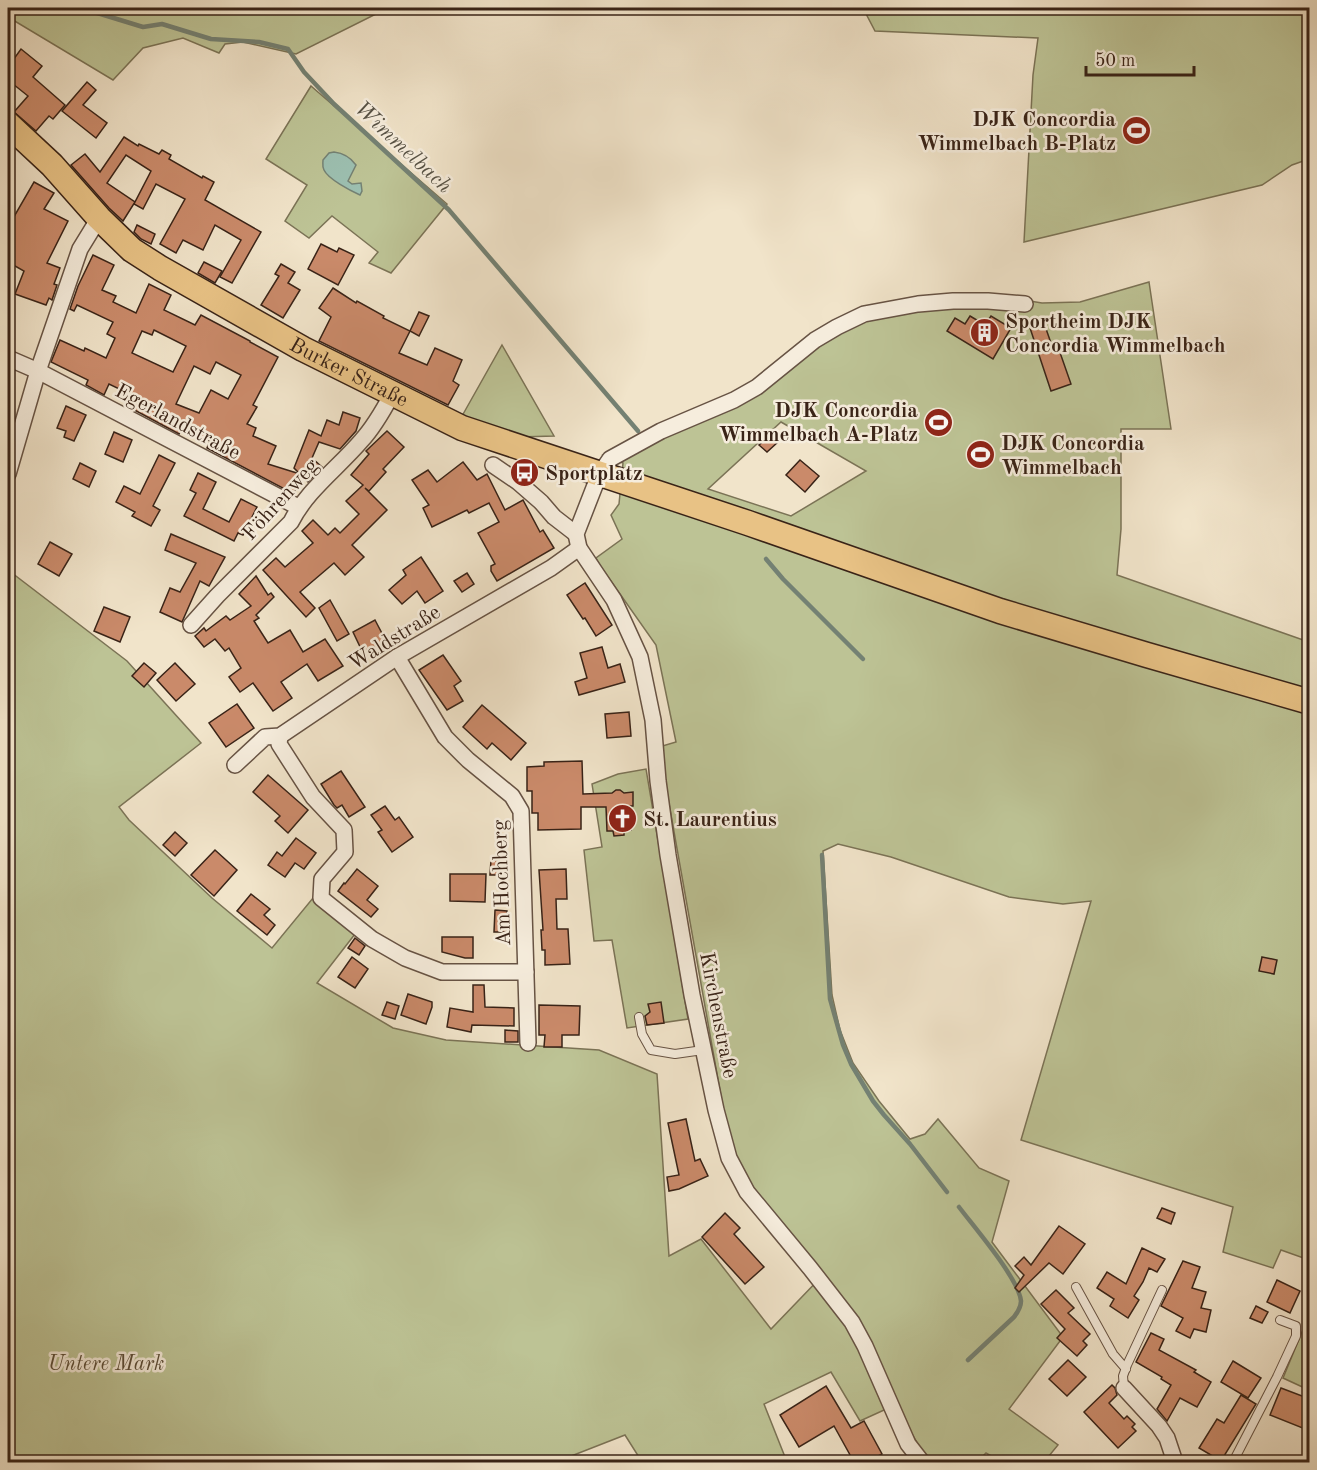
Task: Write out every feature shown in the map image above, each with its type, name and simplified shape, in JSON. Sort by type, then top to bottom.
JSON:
[{"type":"main road","name":"Burker Straße","points":[[8,124],[52,165],[99,218],[132,250],[303,349],[462,428],[748,523],[1000,611],[1310,702]]},
{"type":"street","points":[[8,474],[38,371],[80,249],[99,218]]},
{"type":"street","points":[[577,541],[599,475],[610,459],[661,430],[734,400],[757,387],[815,340],[837,327],[864,314],[918,304],[988,301],[1025,304]]},
{"type":"street","name":"Egerlandstraße","points":[[8,358],[38,371],[298,507]]},
{"type":"street","name":"Föhrenweg","points":[[191,625],[291,522],[298,507],[362,441],[381,416],[392,394]]},
{"type":"street","name":"Kirchenstraße","points":[[493,465],[541,502],[577,541],[614,600],[640,657],[652,720],[668,855],[703,1050],[729,1158],[747,1192],[852,1322],[865,1346],[908,1444],[922,1462]]},
{"type":"street","name":"Waldstraße","points":[[235,765],[265,737],[280,736],[398,657],[550,568],[577,541]]},
{"type":"street","name":"Am Hochberg","points":[[398,657],[445,737],[468,760],[512,796],[520,811],[528,1043]]},
{"type":"street","name":"Am Hochberg","points":[[280,736],[279,744],[313,797],[344,830],[345,852],[322,879],[321,898],[372,939],[405,958],[442,972],[526,972]]},
{"type":"street","points":[[1124,1388],[1163,1432],[1176,1462]]},
{"type":"lane","points":[[639,1017],[642,1034],[651,1050],[675,1054],[703,1050]]},
{"type":"lane","points":[[1076,1287],[1113,1354],[1126,1370]]},
{"type":"lane","points":[[1124,1388],[1123,1376],[1162,1290]]},
{"type":"lane","points":[[1233,1462],[1296,1336],[1296,1326],[1280,1320]]},
{"type":"green space","points":[[8,8],[379,8],[382,11],[296,54],[243,42],[225,44],[219,53],[183,38],[143,48],[113,80],[8,17]]},
{"type":"green space","points":[[863,8],[1309,8],[1309,159],[1292,165],[1262,185],[1024,242],[1033,75],[1038,38],[875,31]]},
{"type":"green space","points":[[311,86],[447,204],[391,273],[369,263],[378,252],[332,216],[309,238],[285,221],[307,185],[266,159]]},
{"type":"green space","name":"Untere Mark","points":[[1149,282],[1171,429],[1121,429],[1121,529],[1117,575],[1309,642],[1309,1260],[1281,1250],[1273,1268],[1223,1252],[1233,1207],[1021,1140],[1091,901],[1063,904],[1009,897],[891,857],[838,844],[823,851],[832,995],[840,1030],[853,1063],[879,1101],[910,1139],[925,1134],[938,1119],[979,1168],[1009,1181],[992,1242],[1063,1337],[1009,1409],[1058,1445],[1044,1462],[1002,1462],[986,1453],[977,1462],[933,1462],[923,1453],[895,1405],[860,1421],[831,1372],[764,1404],[787,1462],[642,1462],[625,1435],[556,1462],[8,1462],[8,570],[127,661],[201,743],[119,807],[129,820],[212,898],[272,948],[313,898],[355,934],[317,983],[393,1028],[446,1040],[599,1050],[657,1074],[669,1256],[701,1239],[771,1329],[823,1275],[741,1175],[728,1136],[659,747],[676,742],[656,645],[596,558],[622,539],[611,515],[619,504],[623,463],[603,455],[658,425],[736,394],[828,324],[994,295],[1042,303],[1080,302]],"holes":[[[781,422],[866,471],[791,516],[708,489]]]},
{"type":"green space","points":[[502,345],[554,436],[518,437],[462,416]]},
{"type":"green space","points":[[646,769],[688,1019],[627,1028],[612,940],[594,941],[584,850],[602,847],[592,784],[618,774]]},
{"type":"green space","points":[[1309,1315],[1309,1390],[1283,1378]]},
{"type":"shaded area","points":[[329,153],[341,153],[356,165],[348,181],[352,184],[361,183],[360,195],[335,181],[324,170],[323,160]]},
{"type":"building","points":[[21,49],[42,66],[33,77],[65,105],[53,119],[49,116],[36,131],[14,112],[28,96],[8,80],[8,67]]},
{"type":"building","points":[[87,82],[96,90],[83,105],[107,123],[96,138],[62,111]]},
{"type":"building","points":[[124,137],[138,146],[139,144],[159,154],[162,150],[171,155],[169,159],[202,178],[203,176],[214,182],[205,200],[261,232],[232,283],[220,277],[241,240],[215,225],[203,250],[183,240],[176,253],[160,244],[185,199],[156,184],[143,209],[134,204],[151,171],[126,155],[107,183],[135,202],[123,221],[71,165],[85,154],[100,172]]},
{"type":"building","points":[[34,182],[54,193],[44,209],[68,221],[47,263],[60,268],[54,284],[57,285],[52,300],[49,298],[46,305],[15,294],[24,271],[8,262],[8,227]]},
{"type":"building","points":[[137,225],[155,234],[151,244],[134,232]]},
{"type":"building","points":[[321,244],[337,252],[339,248],[354,255],[338,285],[308,269]]},
{"type":"building","points":[[93,255],[114,265],[102,290],[116,296],[113,302],[136,313],[149,284],[171,295],[164,310],[195,325],[201,315],[278,357],[253,405],[257,407],[247,424],[256,428],[253,436],[276,446],[268,464],[300,474],[294,494],[207,448],[210,441],[183,426],[179,434],[125,405],[130,394],[109,384],[104,395],[86,385],[88,380],[51,362],[60,340],[106,358],[115,338],[107,334],[113,322],[77,305],[74,311],[70,309]],"holes":[[[154,330],[186,346],[173,372],[132,353],[142,331],[152,335]],[[216,362],[241,375],[228,399],[211,390],[199,413],[176,404],[194,366],[210,374]]]},
{"type":"building","points":[[204,262],[222,271],[215,283],[198,273]]},
{"type":"building","points":[[281,264],[295,272],[288,283],[300,290],[283,318],[261,305],[279,276],[275,274]]},
{"type":"building","points":[[333,288],[356,303],[357,301],[384,316],[383,318],[410,331],[399,353],[427,365],[435,348],[462,360],[453,381],[459,385],[448,405],[319,341],[331,317],[319,308]]},
{"type":"building","points":[[419,312],[429,316],[419,336],[410,331]]},
{"type":"building","name":"Sportheim DJK Concordia Wimmelbach","points":[[970,316],[985,325],[991,316],[1011,328],[993,359],[947,331],[955,318],[965,324]]},
{"type":"building","points":[[1044,323],[1052,346],[1057,344],[1071,384],[1051,391],[1030,328]]},
{"type":"building","points":[[66,406],[86,415],[74,441],[64,437],[66,431],[57,428]]},
{"type":"building","points":[[343,412],[360,418],[356,431],[340,449],[319,442],[312,458],[322,467],[308,482],[294,468],[309,430],[321,436],[327,420],[339,425]]},
{"type":"building","points":[[387,431],[404,447],[383,469],[386,472],[369,491],[365,488],[387,510],[352,545],[364,557],[345,575],[334,563],[300,592],[315,608],[306,617],[263,570],[276,558],[285,567],[313,543],[302,531],[313,520],[328,535],[335,528],[340,533],[359,514],[346,501],[363,485],[351,475],[369,454],[366,451]]},
{"type":"building","points":[[114,432],[132,440],[123,462],[105,454]]},
{"type":"building","points":[[771,434],[778,442],[767,452],[759,445]]},
{"type":"building","points":[[159,455],[175,463],[153,506],[160,510],[151,526],[132,516],[135,512],[116,502],[124,486],[140,494]]},
{"type":"building","points":[[800,460],[819,476],[805,492],[786,475]]},
{"type":"building","points":[[463,462],[477,480],[487,474],[505,510],[523,500],[540,532],[543,530],[554,548],[497,581],[491,571],[491,566],[495,564],[478,533],[499,522],[489,503],[469,513],[467,510],[432,527],[423,508],[429,505],[412,480],[428,470],[437,482]]},
{"type":"building","points":[[80,463],[96,471],[89,487],[73,479]]},
{"type":"building","points":[[198,473],[216,482],[203,509],[229,522],[241,499],[257,507],[243,535],[238,533],[234,541],[184,516],[196,493],[190,490]]},
{"type":"building","points":[[171,534],[225,557],[209,586],[200,581],[182,622],[160,612],[170,588],[180,592],[196,563],[165,550]]},
{"type":"building","points":[[50,542],[72,554],[59,576],[38,564]]},
{"type":"building","points":[[421,557],[443,591],[425,603],[417,591],[402,604],[389,590],[406,575],[403,570]]},
{"type":"building","points":[[467,573],[474,584],[462,592],[454,581]]},
{"type":"building","points":[[256,576],[268,595],[271,593],[274,597],[256,615],[259,618],[254,621],[268,643],[290,630],[303,652],[325,639],[343,666],[318,681],[307,664],[281,682],[292,698],[273,711],[253,683],[240,692],[229,677],[241,668],[229,648],[225,651],[215,639],[204,647],[195,636],[204,628],[206,631],[226,616],[230,620],[251,606],[239,594]]},
{"type":"building","points":[[585,583],[612,625],[596,636],[567,595]]},
{"type":"building","points":[[330,600],[349,634],[337,641],[319,608]]},
{"type":"building","points":[[104,607],[130,617],[120,642],[94,631]]},
{"type":"building","points":[[375,620],[386,641],[363,653],[353,632]]},
{"type":"building","points":[[602,647],[608,668],[620,664],[625,682],[579,695],[575,682],[587,678],[580,653]]},
{"type":"building","points":[[443,655],[461,681],[454,686],[463,701],[447,710],[419,670]]},
{"type":"building","points":[[144,663],[156,673],[144,687],[132,676]]},
{"type":"building","points":[[175,663],[195,684],[176,701],[157,680]]},
{"type":"building","points":[[237,704],[254,728],[226,747],[209,723]]},
{"type":"building","points":[[482,705],[526,743],[511,760],[492,743],[487,749],[463,727]]},
{"type":"building","points":[[629,712],[631,736],[607,738],[605,714]]},
{"type":"building","points":[[582,761],[583,794],[612,793],[616,790],[624,793],[633,792],[633,806],[630,806],[631,830],[624,831],[624,835],[614,836],[613,831],[607,831],[606,807],[581,807],[581,829],[538,830],[538,813],[532,813],[532,791],[527,791],[527,767],[544,766],[544,762]]},
{"type":"building","points":[[341,771],[365,807],[349,817],[342,805],[337,808],[334,805],[321,784]]},
{"type":"building","points":[[268,775],[308,810],[288,833],[275,821],[280,816],[253,792]]},
{"type":"building","points":[[385,806],[395,820],[399,817],[413,837],[392,852],[378,832],[382,830],[371,815]]},
{"type":"building","points":[[175,832],[187,843],[175,856],[163,845]]},
{"type":"building","points":[[296,838],[316,853],[304,869],[295,863],[285,877],[268,865],[277,852],[282,856]]},
{"type":"building","points":[[215,850],[237,870],[214,896],[191,875]]},
{"type":"building","points":[[491,860],[506,861],[506,875],[490,875]]},
{"type":"building","points":[[357,869],[378,886],[367,900],[378,909],[371,917],[338,891]]},
{"type":"building","points":[[566,869],[567,899],[556,899],[557,929],[568,929],[570,964],[545,965],[545,950],[542,950],[539,870]]},
{"type":"building","points":[[450,874],[486,874],[485,902],[450,901]]},
{"type":"building","points":[[251,894],[270,909],[264,915],[275,925],[267,935],[237,911]]},
{"type":"building","points":[[495,910],[507,911],[507,932],[494,932]]},
{"type":"building","points":[[442,937],[473,937],[473,958],[442,952]]},
{"type":"building","points":[[355,938],[365,946],[359,955],[348,948]]},
{"type":"building","points":[[352,957],[368,969],[355,988],[338,977]]},
{"type":"building","points":[[1262,957],[1277,960],[1274,974],[1259,971]]},
{"type":"building","points":[[473,985],[484,985],[485,1007],[514,1008],[514,1026],[472,1025],[471,1032],[447,1027],[450,1008],[473,1012]]},
{"type":"building","points":[[408,994],[432,1002],[426,1024],[401,1015]]},
{"type":"building","points":[[387,1002],[399,1006],[395,1019],[382,1015]]},
{"type":"building","points":[[661,1002],[664,1023],[647,1025],[645,1016],[650,1012],[648,1004]]},
{"type":"building","points":[[539,1005],[580,1006],[579,1035],[562,1035],[562,1047],[544,1047],[545,1035],[539,1035]]},
{"type":"building","points":[[505,1030],[518,1031],[518,1042],[505,1042]]},
{"type":"building","points":[[686,1119],[695,1161],[700,1159],[708,1176],[669,1191],[667,1177],[679,1175],[668,1123]]},
{"type":"building","points":[[1162,1208],[1175,1213],[1171,1224],[1157,1218]]},
{"type":"building","points":[[725,1213],[740,1228],[734,1234],[764,1267],[745,1284],[702,1237]]},
{"type":"building","points":[[1059,1226],[1085,1244],[1063,1274],[1049,1263],[1019,1292],[1015,1288],[1024,1275],[1015,1266],[1024,1257],[1031,1265]]},
{"type":"building","points":[[1142,1248],[1165,1259],[1157,1272],[1149,1268],[1134,1296],[1139,1300],[1128,1318],[1110,1306],[1114,1299],[1097,1288],[1107,1272],[1126,1284]]},
{"type":"building","points":[[1183,1261],[1200,1267],[1192,1288],[1206,1292],[1201,1308],[1211,1310],[1206,1332],[1194,1329],[1190,1338],[1176,1331],[1183,1318],[1161,1306]]},
{"type":"building","points":[[1277,1280],[1300,1291],[1290,1313],[1267,1302]]},
{"type":"building","points":[[1056,1290],[1074,1308],[1068,1313],[1090,1334],[1083,1341],[1087,1345],[1077,1356],[1057,1338],[1065,1329],[1041,1304]]},
{"type":"building","points":[[1256,1306],[1268,1312],[1262,1323],[1250,1318]]},
{"type":"building","points":[[1151,1333],[1164,1339],[1159,1350],[1196,1370],[1194,1372],[1211,1382],[1197,1407],[1180,1398],[1167,1421],[1157,1409],[1171,1385],[1136,1362]]},
{"type":"building","points":[[1068,1360],[1086,1377],[1067,1396],[1049,1379]]},
{"type":"building","points":[[1233,1361],[1261,1378],[1248,1398],[1221,1382]]},
{"type":"building","points":[[1112,1385],[1117,1395],[1109,1403],[1124,1419],[1127,1416],[1135,1424],[1132,1427],[1136,1431],[1118,1448],[1084,1412]]},
{"type":"building","points":[[826,1386],[851,1428],[864,1421],[882,1454],[867,1462],[854,1462],[834,1426],[799,1447],[780,1415]]},
{"type":"building","points":[[1281,1388],[1310,1399],[1310,1431],[1270,1415]]},
{"type":"building","points":[[1241,1395],[1256,1404],[1221,1461],[1199,1448],[1217,1419],[1224,1423]]},
{"type":"waterway","name":"Wimmelbach","points":[[81,8],[143,27],[162,24],[211,39],[259,42],[288,49],[304,72],[334,104],[449,210],[638,431]]},
{"type":"waterway","points":[[766,559],[863,659]]},
{"type":"waterway","points":[[822,855],[830,999],[843,1045],[851,1064],[873,1101],[947,1192]]},
{"type":"waterway","points":[[959,1207],[1013,1280],[1021,1301],[1014,1317],[968,1360]]},
{"type":"place","name":"DJK Concordia Wimmelbach B-Platz","points":[[1137,131]]},
{"type":"place","name":"Sportheim DJK Concordia Wimmelbach","points":[[984,333]]},
{"type":"place","name":"DJK Concordia Wimmelbach A-Platz","points":[[939,422]]},
{"type":"place","name":"DJK Concordia Wimmelbach","points":[[980,455]]},
{"type":"place","name":"Sportplatz","points":[[524,473]]},
{"type":"place","name":"St. Laurentius","points":[[622,819]]}]
